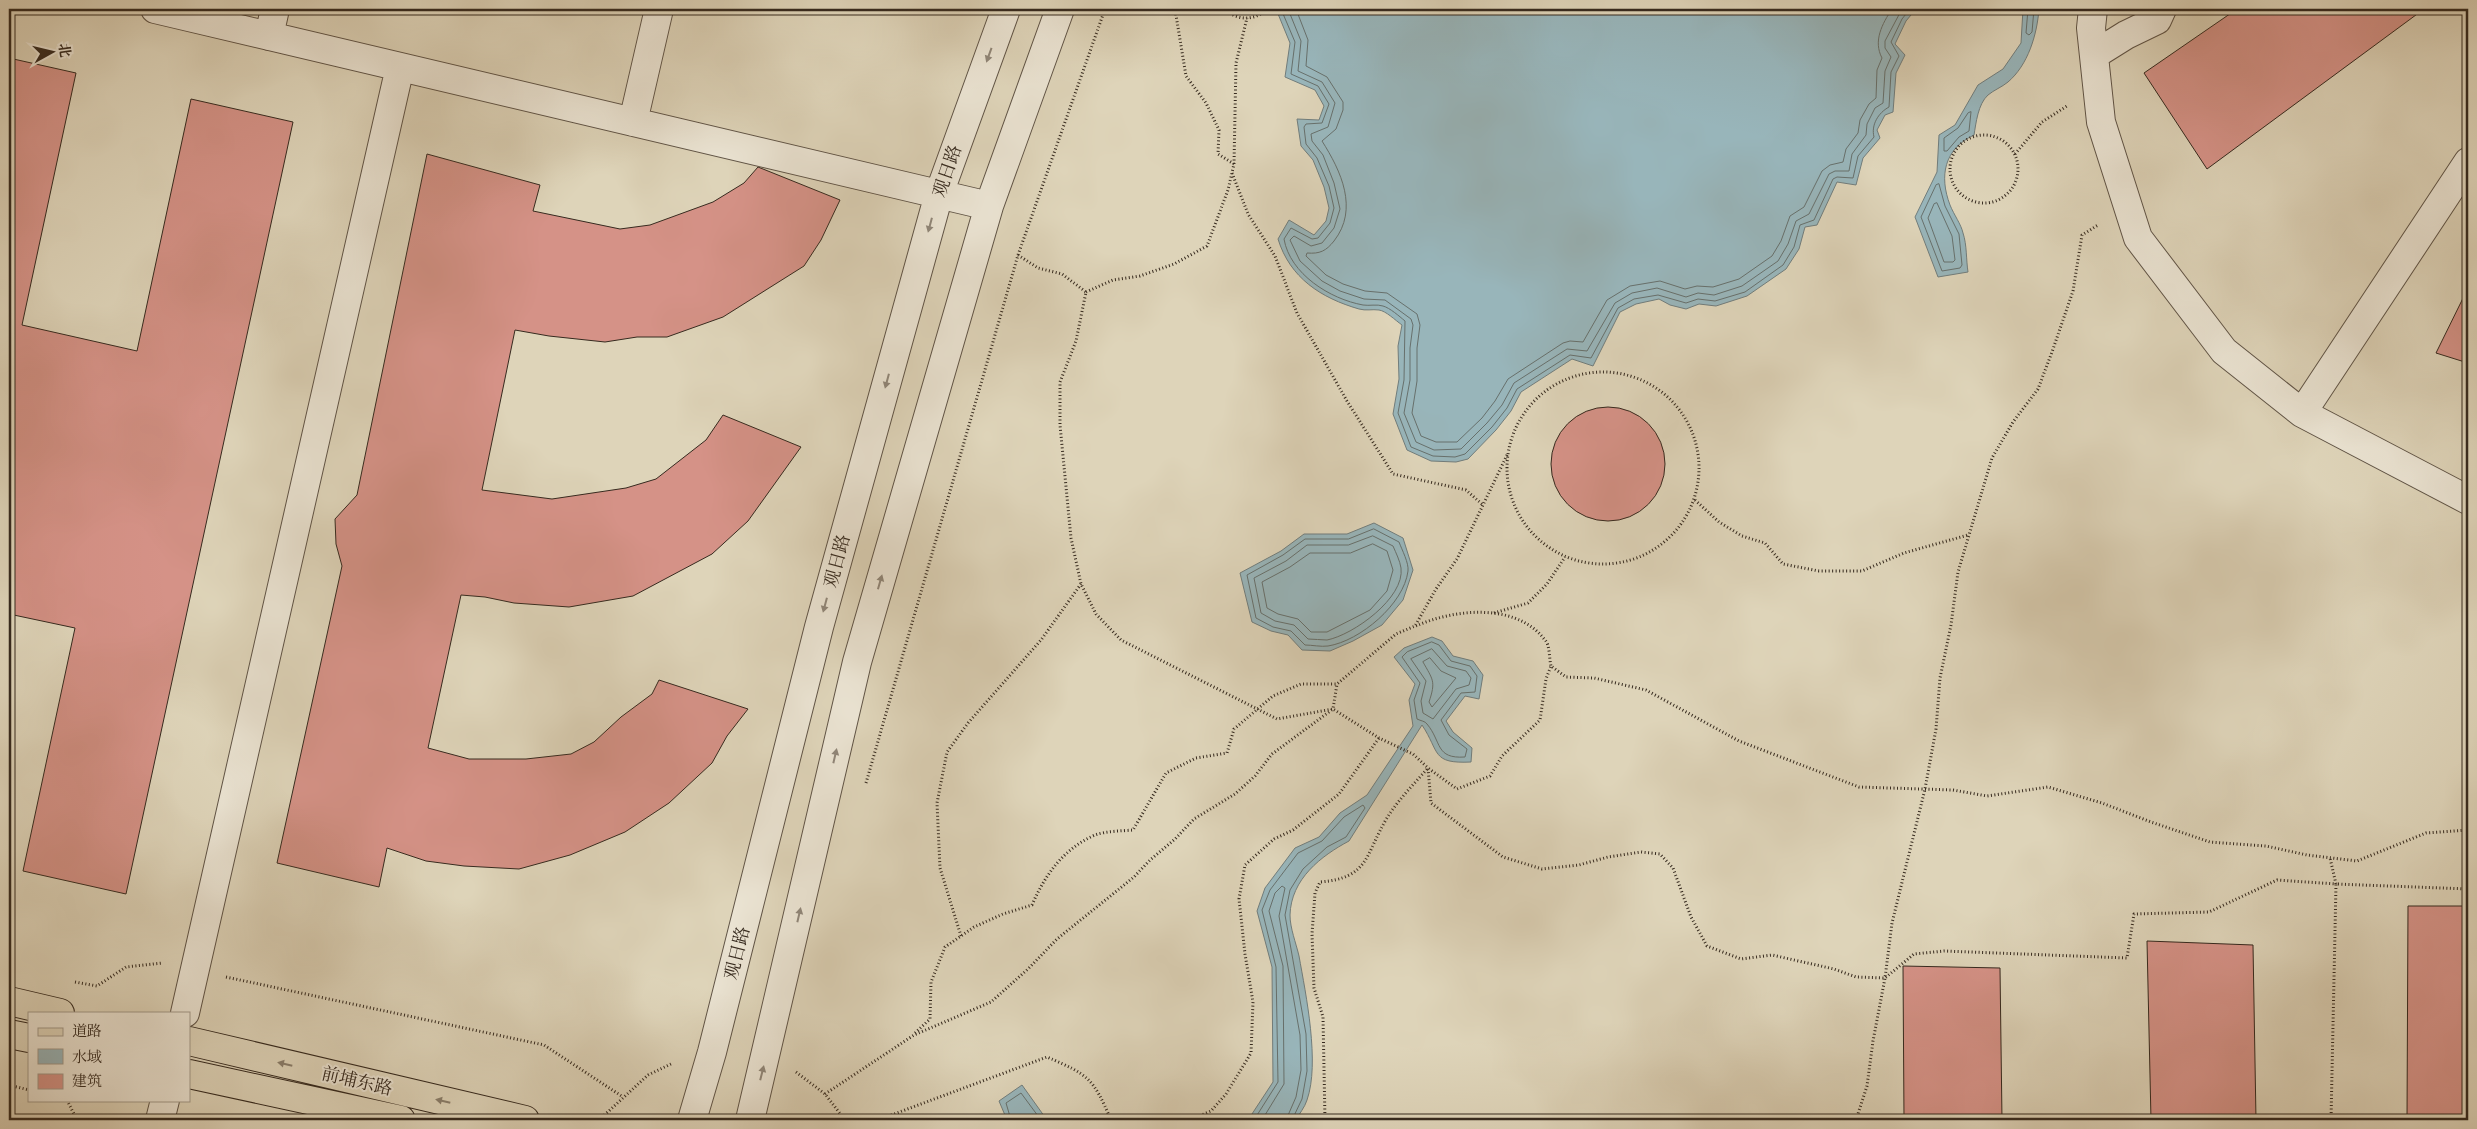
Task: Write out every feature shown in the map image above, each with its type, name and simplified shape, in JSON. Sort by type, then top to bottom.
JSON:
[{"type":"main road","points":[[9,1001],[56,1012]]},
{"type":"main road","points":[[9,1034],[28,1038]]},
{"type":"main road","name":"前埔东路","points":[[190,1041],[525,1120]]},
{"type":"main road","name":"前埔东路","points":[[190,1074],[401,1120]]},
{"type":"street","points":[[155,9],[989,206]]},
{"type":"street","points":[[269,36],[275,9]]},
{"type":"street","points":[[633,122],[659,9]]},
{"type":"street","name":"观日路","points":[[692,1120],[712,1052],[819,627],[939,194],[1006,9]]},
{"type":"street","points":[[750,1120],[857,662],[989,206],[1060,9]]},
{"type":"street","points":[[2093,9],[2091,28],[2100,122],[2138,238],[2224,351],[2302,413],[2468,500]]},
{"type":"street","points":[[2094,55],[2126,35],[2157,20],[2162,9]]},
{"type":"street","points":[[185,1012],[400,67]]},
{"type":"street","points":[[2302,413],[2468,162]]},
{"type":"street","points":[[160,1120],[164,1102]]},
{"type":"path","points":[[864,789],[1018,255],[1105,9]]},
{"type":"path","points":[[1175,9],[1186,76],[1206,103],[1219,130],[1218,154],[1234,164]]},
{"type":"path","points":[[1224,9],[1236,17],[1247,18],[1255,17],[1267,9]]},
{"type":"path","points":[[1086,292],[1113,280],[1140,276],[1174,264],[1207,246],[1228,190],[1234,164],[1236,63],[1247,18]]},
{"type":"path","points":[[2015,154],[2042,122],[2097,87]]},
{"type":"path","points":[[1989,135],[2001,140],[2015,154],[2018,167],[2017,180],[2004,198],[1991,203],[1980,203],[1963,196],[1955,186],[1950,170],[1951,160],[1958,148],[1967,140],[1977,136],[1989,135]]},
{"type":"path","points":[[1232,173],[1248,214],[1275,256],[1297,313],[1347,401],[1393,474],[1466,490],[1484,504]]},
{"type":"path","points":[[1856,1120],[1867,1086],[1892,923],[1925,789],[1936,729],[1940,678],[1951,625],[1958,572],[1968,535],[1992,458],[2013,422],[2038,389],[2073,291],[2082,235],[2128,209]]},
{"type":"path","points":[[1018,255],[1038,268],[1062,274],[1086,292]]},
{"type":"path","points":[[824,1094],[914,1035],[991,1002],[1028,969],[1056,939],[1134,877],[1194,819],[1235,794],[1255,776],[1272,754],[1332,708],[1337,684],[1396,634],[1430,620],[1460,612],[1491,614],[1528,623],[1547,641],[1551,666],[1540,720],[1502,756],[1490,776],[1458,789],[1428,768],[1413,754],[1379,738],[1332,708],[1277,719],[1121,640],[1096,614],[1081,584],[1071,538],[1060,425],[1060,382],[1076,341],[1086,292]]},
{"type":"path","points":[[1415,626],[1436,589],[1457,559],[1508,453],[1514,429],[1534,400],[1564,379],[1585,372],[1626,374],[1647,382],[1674,401],[1691,428],[1699,458],[1694,500],[1677,530],[1640,558],[1607,565],[1565,557],[1537,539],[1517,513],[1508,479],[1508,453]]},
{"type":"path","points":[[1694,500],[1719,522],[1742,536],[1765,543],[1783,564],[1819,571],[1862,572],[1904,553],[1968,535]]},
{"type":"path","points":[[1491,614],[1528,603],[1547,584],[1565,557]]},
{"type":"path","points":[[961,936],[940,868],[937,803],[947,752],[968,723],[1041,640],[1081,584]]},
{"type":"path","points":[[1551,666],[1566,677],[1594,678],[1646,690],[1739,741],[1859,788],[1952,790],[1987,796],[2048,787],[2102,803],[2150,822],[2210,842],[2266,846],[2357,861],[2426,833],[2468,830]]},
{"type":"path","points":[[914,1035],[930,1018],[931,982],[945,947],[974,927],[1003,914],[1032,905],[1043,881],[1064,855],[1096,835],[1134,830],[1166,773],[1196,758],[1227,753],[1234,729],[1273,696],[1302,684],[1337,684]]},
{"type":"path","points":[[1190,1120],[1211,1111],[1226,1094],[1251,1053],[1253,1002],[1246,962],[1239,899],[1244,865],[1274,839],[1293,830],[1339,794],[1379,738]]},
{"type":"path","points":[[1428,768],[1431,803],[1503,857],[1542,869],[1579,865],[1608,857],[1641,852],[1660,854],[1673,868],[1691,917],[1708,946],[1741,959],[1772,955],[1834,969],[1856,978],[1885,978],[1914,954],[1944,951],[2127,958],[2134,914],[2209,912],[2277,880],[2468,889]]},
{"type":"path","points":[[1325,1120],[1322,1017],[1314,988],[1312,934],[1314,893],[1320,882],[1340,880],[1363,866],[1386,819],[1428,768]]},
{"type":"path","points":[[2330,858],[2336,884],[2331,1120]]},
{"type":"path","points":[[67,980],[97,986],[126,967],[159,962],[544,1045],[623,1097]]},
{"type":"path","points":[[878,1120],[1047,1057],[1080,1071],[1098,1090],[1111,1120],[1114,1120]]},
{"type":"path","points":[[9,1085],[28,1090]]},
{"type":"path","points":[[68,1102],[77,1120]]},
{"type":"water","points":[[1276,9],[1916,9],[1906,21],[1895,44],[1905,55],[1896,73],[1893,112],[1885,115],[1877,130],[1880,138],[1863,158],[1856,185],[1837,182],[1817,225],[1805,227],[1799,249],[1786,269],[1747,296],[1716,306],[1699,304],[1686,309],[1670,305],[1659,299],[1636,304],[1620,312],[1593,366],[1572,359],[1521,392],[1511,411],[1496,430],[1468,459],[1456,462],[1431,461],[1407,450],[1393,414],[1399,379],[1398,346],[1402,325],[1382,311],[1359,309],[1332,299],[1320,292],[1299,275],[1283,253],[1278,239],[1289,220],[1314,235],[1326,221],[1329,208],[1324,187],[1313,160],[1301,146],[1297,119],[1319,120],[1324,106],[1315,90],[1285,77],[1290,43]]},
{"type":"water","points":[[2023,9],[2039,9],[2034,39],[2026,58],[2015,75],[2008,82],[1990,93],[1982,103],[1974,135],[1956,148],[1947,164],[1945,184],[1952,209],[1961,226],[1966,247],[1968,272],[1938,277],[1915,217],[1937,172],[1939,135],[1955,125],[1978,85],[2003,69],[2021,43]]},
{"type":"water","points":[[1374,523],[1403,538],[1413,570],[1403,600],[1382,625],[1330,651],[1302,650],[1288,635],[1271,631],[1252,622],[1240,573],[1281,551],[1304,534],[1347,534]]},
{"type":"water","points":[[1432,637],[1442,641],[1453,656],[1473,661],[1483,675],[1479,699],[1465,696],[1446,721],[1453,732],[1472,748],[1471,762],[1449,761],[1443,758],[1438,754],[1422,725],[1349,841],[1318,862],[1302,880],[1292,902],[1290,920],[1299,956],[1308,1009],[1312,1048],[1311,1085],[1306,1103],[1296,1120],[1248,1120],[1273,1082],[1272,967],[1257,911],[1265,888],[1295,848],[1319,837],[1340,813],[1367,795],[1413,726],[1409,700],[1415,684],[1394,657],[1404,648]]},
{"type":"water","points":[[1022,1085],[1047,1120],[1007,1120],[999,1101]]},
{"type":"building","points":[[2237,9],[2424,9],[2207,169],[2144,73]]},
{"type":"building","points":[[9,58],[76,73],[22,325],[137,351],[191,99],[293,122],[126,894],[23,871],[75,628],[9,614]]},
{"type":"building","points":[[427,154],[540,185],[533,211],[620,229],[650,225],[713,202],[744,183],[758,167],[840,200],[821,240],[804,266],[723,317],[667,337],[637,337],[605,342],[515,330],[482,490],[552,499],[626,488],[656,479],[706,440],[723,415],[801,447],[748,521],[712,554],[633,596],[569,607],[514,603],[485,597],[461,595],[428,748],[469,759],[526,759],[571,754],[594,742],[621,717],[652,694],[659,680],[748,709],[727,736],[712,763],[669,803],[625,832],[570,855],[519,869],[464,866],[426,861],[387,848],[379,887],[277,863],[342,566],[336,544],[335,519],[357,495]]},
{"type":"building","points":[[2468,288],[2468,363],[2436,353]]},
{"type":"building","points":[[1608,407],[1630,411],[1648,424],[1661,442],[1665,464],[1661,486],[1648,504],[1630,517],[1608,521],[1586,517],[1568,504],[1555,486],[1551,464],[1555,442],[1568,424],[1586,411]]},
{"type":"building","points":[[2408,906],[2468,906],[2468,1120],[2407,1120]]},
{"type":"building","points":[[2147,941],[2253,945],[2256,1120],[2151,1120]]},
{"type":"building","points":[[1903,966],[2000,968],[2002,1120],[1904,1120]]}]
